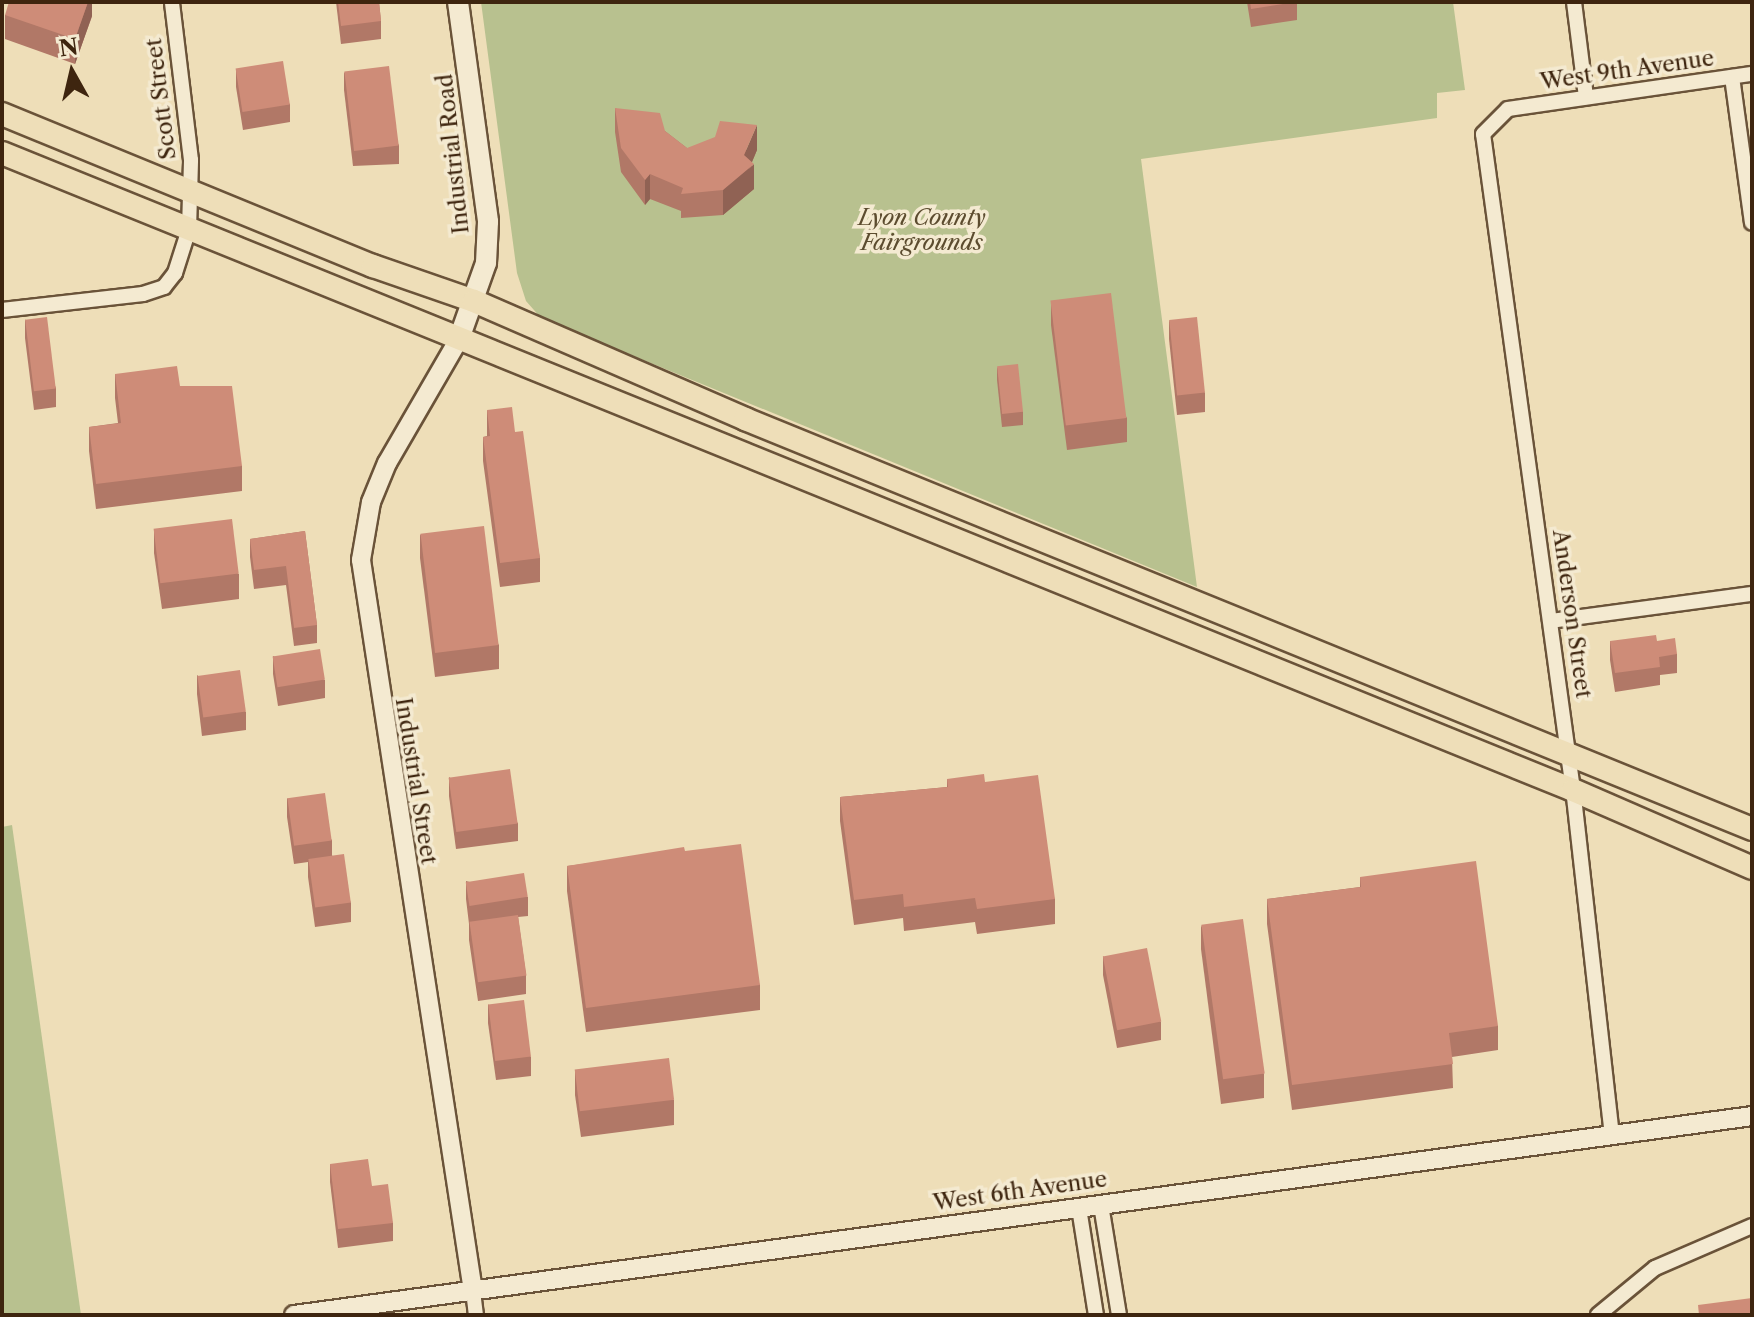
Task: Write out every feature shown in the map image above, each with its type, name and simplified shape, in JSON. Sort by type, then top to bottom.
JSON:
[{"type":"main road","name":"Industrial Road","points":[[458,2],[488,222],[486,263],[474,301]]},
{"type":"main road","points":[[2,114],[190,192],[474,301],[745,419],[1568,751],[1752,829]]},
{"type":"main road","points":[[2,153],[1573,790],[1752,868]]},
{"type":"main road","name":"Industrial Street","points":[[459,339],[474,301]]},
{"type":"street","name":"Scott Street","points":[[172,2],[191,160],[190,192]]},
{"type":"street","points":[[1574,2],[1586,97]]},
{"type":"street","name":"West 9th Avenue","points":[[1508,109],[1752,74]]},
{"type":"street","points":[[1732,77],[1752,223]]},
{"type":"street","name":"Anderson Street","points":[[1508,109],[1483,134],[1568,751],[1612,1136]]},
{"type":"street","points":[[2,310],[164,287],[189,229],[190,192]]},
{"type":"street","name":"Industrial Street","points":[[459,339],[387,463],[371,502],[361,560],[473,1291]]},
{"type":"street","points":[[1551,621],[1752,594]]},
{"type":"street","name":"West 6th Avenue","points":[[294,1315],[1752,1116]]},
{"type":"street","points":[[1101,1205],[1119,1315]]},
{"type":"street","points":[[1079,1208],[1096,1315]]},
{"type":"street","points":[[1598,1315],[1655,1268],[1752,1226]]},
{"type":"street","points":[[473,1291],[476,1315]]},
{"type":"green space","name":"Lyon County Fairgrounds","points":[[481,2],[1453,2],[1465,90],[1437,93],[1437,118],[1141,159],[1197,587],[541,318],[526,301],[517,273]]},
{"type":"green space","points":[[12,825],[81,1315],[2,1315],[2,827]]},
{"type":"building","points":[[9,2],[88,2],[75,39],[5,15]]},
{"type":"building","points":[[338,2],[379,2],[381,21],[341,26]]},
{"type":"building","points":[[1250,2],[1296,2],[1251,9]]},
{"type":"building","points":[[283,61],[290,104],[242,112],[236,69]]},
{"type":"building","points":[[389,66],[399,145],[354,151],[344,71]]},
{"type":"building","points":[[615,108],[660,113],[665,131],[687,148],[715,137],[720,121],[757,125],[744,155],[754,164],[723,190],[681,194],[683,188],[650,174],[645,180],[621,148]]},
{"type":"building","points":[[1111,293],[1126,418],[1066,425],[1050,300]]},
{"type":"building","points":[[47,317],[56,388],[34,391],[25,320]]},
{"type":"building","points":[[1197,317],[1205,393],[1177,396],[1169,320]]},
{"type":"building","points":[[1018,364],[1023,412],[1002,414],[997,366]]},
{"type":"building","points":[[177,366],[180,386],[232,386],[242,466],[96,484],[89,427],[121,423],[115,374]]},
{"type":"building","points":[[512,407],[515,432],[523,431],[540,558],[500,563],[483,437],[490,436],[487,410]]},
{"type":"building","points":[[232,519],[239,574],[160,583],[154,529]]},
{"type":"building","points":[[484,526],[499,645],[435,653],[420,534]]},
{"type":"building","points":[[305,531],[317,625],[294,628],[286,566],[254,570],[250,539]]},
{"type":"building","points":[[1656,635],[1657,641],[1675,638],[1677,654],[1659,657],[1660,667],[1615,673],[1610,641]]},
{"type":"building","points":[[320,649],[325,680],[277,687],[273,657]]},
{"type":"building","points":[[240,670],[246,712],[203,718],[197,676]]},
{"type":"building","points":[[510,769],[518,823],[456,832],[449,778]]},
{"type":"building","points":[[984,774],[985,782],[1038,775],[1055,899],[977,909],[975,898],[904,907],[903,894],[854,900],[840,797],[948,787],[947,779]]},
{"type":"building","points":[[325,793],[332,841],[294,846],[287,798]]},
{"type":"building","points":[[741,844],[760,985],[586,1008],[567,866],[684,847],[685,851]]},
{"type":"building","points":[[344,854],[351,903],[315,908],[308,859]]},
{"type":"building","points":[[1476,861],[1498,1026],[1449,1033],[1453,1064],[1292,1085],[1267,899],[1361,887],[1360,877]]},
{"type":"building","points":[[524,873],[528,897],[469,906],[466,882]]},
{"type":"building","points":[[518,915],[526,975],[478,982],[469,922]]},
{"type":"building","points":[[1243,919],[1265,1073],[1223,1079],[1201,925]]},
{"type":"building","points":[[1147,948],[1161,1022],[1117,1030],[1103,957]]},
{"type":"building","points":[[524,1000],[531,1057],[495,1061],[488,1004]]},
{"type":"building","points":[[669,1058],[674,1100],[580,1111],[575,1070]]},
{"type":"building","points":[[368,1159],[372,1186],[388,1184],[393,1223],[338,1229],[330,1164]]},
{"type":"building","points":[[1752,1298],[1752,1315],[1699,1315],[1698,1305]]}]
